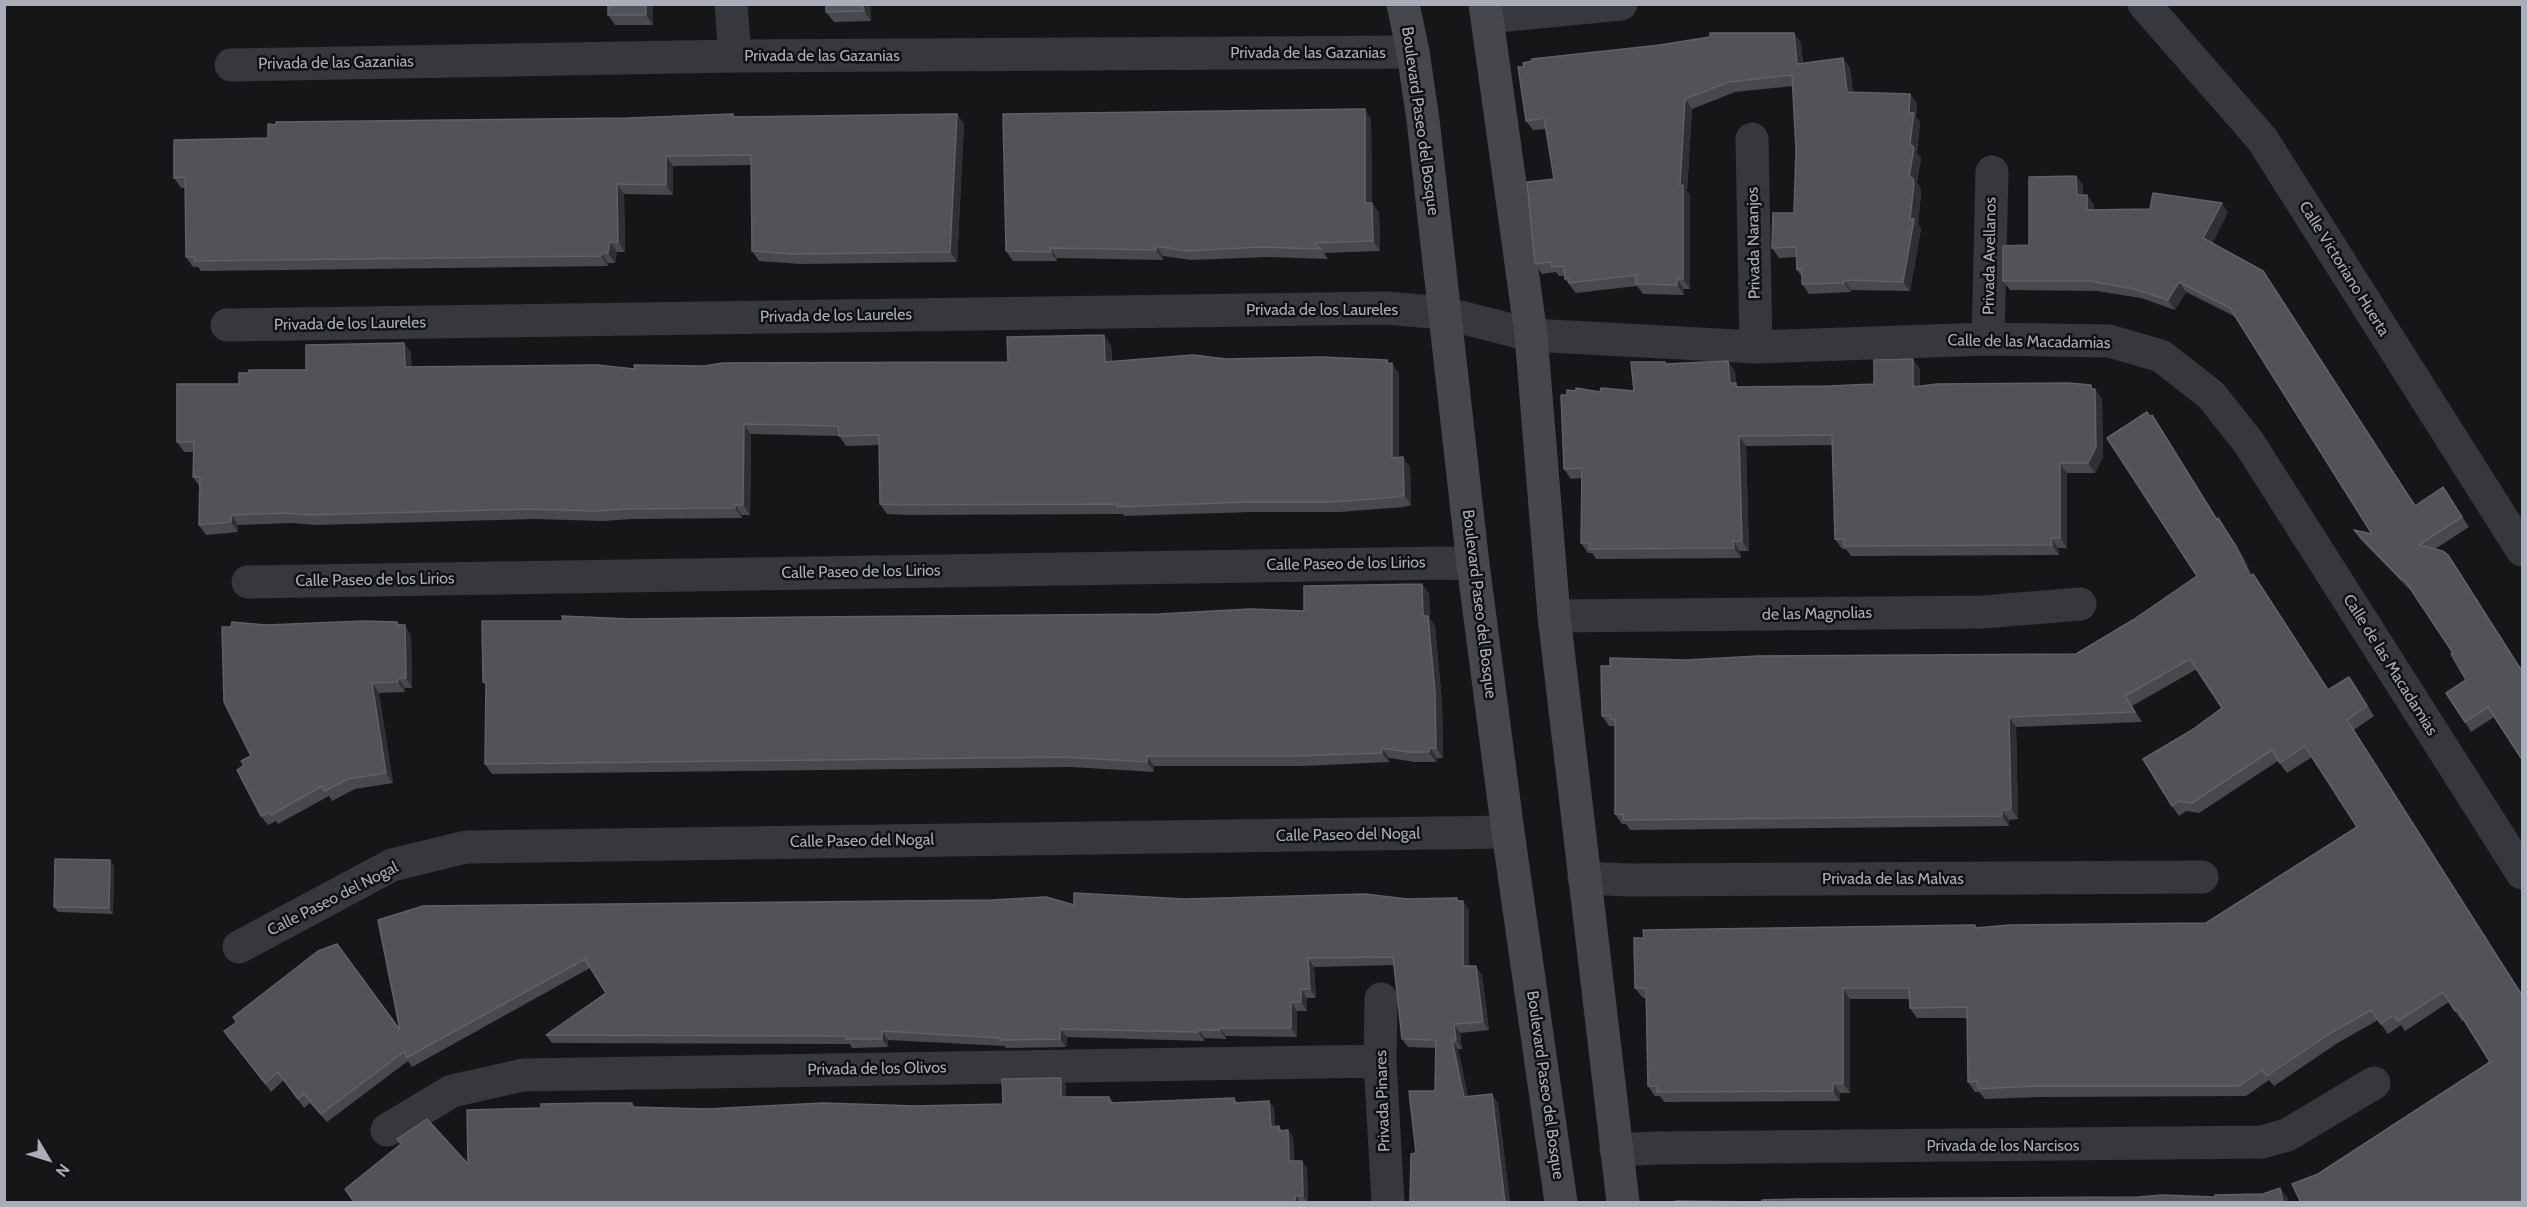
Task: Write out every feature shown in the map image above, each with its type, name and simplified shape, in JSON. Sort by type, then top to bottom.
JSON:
[{"type":"street","points":[[731,4],[735,56]]},
{"type":"street","name":"Boulevard Paseo del Bosque","points":[[1403,4],[1413,52],[1473,564],[1508,832],[1561,1203]]},
{"type":"street","points":[[1621,4],[1486,11],[1531,335],[1554,616],[1623,1203]]},
{"type":"street","name":"Calle Victoriano Huerta","points":[[2144,4],[2262,139],[2523,550]]},
{"type":"street","name":"Privada de las Gazanias","points":[[231,65],[735,56],[1413,52]]},
{"type":"street","name":"Privada Naranjos","points":[[1752,139],[1756,347]]},
{"type":"street","name":"Privada Avellanos","points":[[1988,339],[1992,172]]},
{"type":"street","name":"Privada de los Laureles","points":[[227,325],[1385,308],[1444,314]]},
{"type":"street","name":"Calle de las Macadamias","points":[[1444,314],[1531,335],[1756,347],[1988,339],[2109,341],[2161,356],[2211,395],[2249,443],[2523,873]]},
{"type":"street","name":"Calle Paseo de los Lirios","points":[[248,582],[1473,564]]},
{"type":"street","name":"de las Magnolias","points":[[1554,616],[1983,612],[2080,604]]},
{"type":"street","name":"Calle Paseo del Nogal","points":[[239,947],[392,865],[466,847],[1508,832]]},
{"type":"street","name":"Privada de las Malvas","points":[[1584,878],[1640,880],[2202,877]]},
{"type":"street","name":"Privada Pinares","points":[[1382,999],[1380,1060],[1388,1203]]},
{"type":"street","name":"Privada de los Olivos","points":[[387,1130],[452,1090],[523,1075],[1380,1060]]},
{"type":"street","name":"Privada de los Narcisos","points":[[1616,1150],[2262,1142],[2287,1136],[2374,1083]]},
{"type":"building","points":[[608,4],[646,4],[646,15],[608,15]]},
{"type":"building","points":[[826,4],[863,4],[864,11],[826,12]]},
{"type":"building","points":[[1710,33],[1794,33],[1797,64],[1843,58],[1847,92],[1910,94],[1909,113],[1914,113],[1910,143],[1914,148],[1909,177],[1913,178],[1914,184],[1910,219],[1914,219],[1903,282],[1844,280],[1844,283],[1802,284],[1802,268],[1797,270],[1796,247],[1772,248],[1773,213],[1794,213],[1796,150],[1792,75],[1729,82],[1685,99],[1680,186],[1683,185],[1683,279],[1677,279],[1677,285],[1636,284],[1636,275],[1569,283],[1569,278],[1565,279],[1564,266],[1552,267],[1551,262],[1535,264],[1527,182],[1554,179],[1544,118],[1526,121],[1518,67],[1524,67],[1523,63],[1532,61],[1532,59],[1660,45],[1710,37]]},
{"type":"building","points":[[1365,109],[1365,203],[1372,203],[1373,241],[1314,243],[1321,249],[1262,247],[1185,251],[1156,246],[1156,250],[1050,248],[1051,252],[1006,251],[1003,114]]},
{"type":"building","points":[[733,114],[733,117],[957,114],[950,252],[793,254],[752,251],[751,155],[666,156],[666,185],[617,184],[618,242],[610,242],[608,253],[601,253],[601,256],[194,261],[194,257],[186,257],[185,177],[174,178],[174,140],[268,138],[268,124],[276,125],[276,122],[629,118]]},
{"type":"building","points":[[2076,176],[2077,195],[2087,195],[2087,210],[2150,209],[2153,193],[2222,203],[2203,238],[2263,271],[2415,506],[2443,487],[2462,517],[2419,545],[2443,551],[2448,555],[2523,673],[2523,761],[2488,707],[2465,722],[2446,693],[2466,680],[2451,654],[2453,653],[2404,579],[2402,580],[2354,530],[2372,534],[2230,308],[2179,282],[2168,300],[2134,289],[2090,281],[2003,281],[2003,246],[2029,245],[2029,177]]},
{"type":"building","points":[[1104,335],[1105,362],[1193,355],[1226,359],[1322,357],[1387,360],[1388,364],[1392,363],[1392,458],[1403,457],[1404,495],[1332,502],[1245,502],[1117,507],[1117,504],[880,504],[879,435],[839,436],[838,426],[744,424],[743,505],[735,505],[735,508],[596,511],[528,509],[309,515],[285,513],[231,515],[231,522],[199,525],[200,477],[193,477],[194,442],[177,442],[177,384],[239,384],[239,373],[248,373],[249,370],[306,370],[306,345],[404,343],[405,367],[597,365],[635,369],[634,365],[704,366],[723,363],[1008,362],[1007,337]]},
{"type":"building","points":[[1913,359],[1913,387],[1937,384],[2069,383],[2091,385],[2091,389],[2095,389],[2096,447],[2088,463],[2060,463],[2060,538],[2051,538],[2052,545],[1844,546],[1844,539],[1835,539],[1832,435],[1739,436],[1742,541],[1733,541],[1734,548],[1589,549],[1590,543],[1581,543],[1582,468],[1564,469],[1561,395],[1567,395],[1567,390],[1576,391],[1576,388],[1600,392],[1601,388],[1634,391],[1631,362],[1665,362],[1665,364],[1728,361],[1730,383],[1736,383],[1736,387],[1830,386],[1874,384],[1874,360]]},
{"type":"building","points":[[2147,412],[2150,417],[2152,415],[2237,548],[2250,576],[2253,574],[2328,690],[2349,677],[2367,706],[2347,720],[2523,997],[2523,1203],[2301,1203],[2292,1184],[2318,1174],[2490,1062],[2457,1009],[2455,1011],[2443,992],[2398,1021],[2394,1015],[2381,1024],[2371,1010],[2329,1034],[2267,1076],[2262,1070],[2239,1086],[2033,1086],[1978,1089],[1977,1081],[1968,1082],[1967,1007],[1910,1008],[1909,988],[1843,988],[1843,1083],[1833,1083],[1833,1091],[1657,1092],[1657,1086],[1648,1086],[1646,988],[1635,988],[1634,938],[1644,938],[1643,930],[1975,925],[1975,928],[2010,925],[2206,923],[2357,827],[2305,746],[2280,763],[2272,750],[2192,803],[2179,801],[2172,806],[2143,759],[2192,730],[2222,708],[2190,659],[2125,696],[2135,712],[2009,717],[2011,809],[2002,810],[2002,816],[1623,820],[1623,814],[1615,814],[1615,719],[1610,719],[1610,715],[1602,716],[1601,666],[1610,666],[1610,658],[1686,660],[1758,656],[2076,654],[2133,620],[2197,576],[2107,438]]},
{"type":"building","points":[[1422,584],[1423,616],[1428,616],[1435,693],[1436,748],[1430,748],[1429,752],[1382,748],[1382,753],[1295,756],[1147,756],[1147,762],[1064,757],[485,764],[486,682],[483,682],[482,621],[563,621],[562,616],[630,619],[1159,614],[1250,609],[1304,611],[1304,586]]},
{"type":"building","points":[[232,622],[266,625],[397,622],[397,625],[405,625],[406,678],[398,678],[398,682],[372,683],[386,773],[348,779],[325,791],[322,786],[271,815],[269,812],[261,816],[237,770],[244,765],[241,761],[251,756],[224,702],[222,627],[231,627]]},
{"type":"building","points":[[55,859],[110,860],[109,908],[54,907]]},
{"type":"building","points":[[1074,893],[1185,899],[1365,894],[1407,899],[1457,898],[1457,901],[1463,901],[1463,966],[1476,966],[1483,1022],[1454,1024],[1456,1040],[1452,1040],[1464,1097],[1492,1094],[1505,1203],[1410,1203],[1411,1154],[1416,1153],[1409,1091],[1435,1091],[1436,1040],[1402,1039],[1393,957],[1308,958],[1310,989],[1301,989],[1301,1002],[1291,1002],[1291,1028],[1220,1028],[1220,1030],[1199,1030],[1198,1032],[1060,1029],[1060,1039],[1000,1040],[1000,1038],[882,1031],[882,1039],[846,1039],[846,1036],[546,1035],[606,993],[585,959],[406,1058],[405,1051],[321,1114],[304,1094],[298,1099],[278,1072],[265,1083],[224,1031],[237,1022],[233,1017],[318,951],[337,944],[400,1030],[378,920],[423,906],[992,900],[1046,897],[1074,905]]},
{"type":"building","points":[[1061,1078],[1061,1097],[1109,1097],[1110,1103],[1234,1098],[1234,1103],[1269,1101],[1271,1127],[1279,1126],[1279,1131],[1288,1130],[1289,1161],[1302,1161],[1303,1196],[1295,1195],[1295,1203],[355,1203],[345,1189],[401,1144],[397,1139],[427,1119],[468,1164],[467,1110],[541,1108],[541,1104],[595,1103],[632,1103],[632,1107],[706,1109],[823,1103],[915,1106],[1003,1104],[1002,1079]]},
{"type":"building","points":[[2280,1188],[2283,1203],[1676,1203],[1676,1201],[1762,1202],[1762,1200],[1796,1199],[2162,1195],[2215,1197],[2215,1195],[2263,1194]]}]
